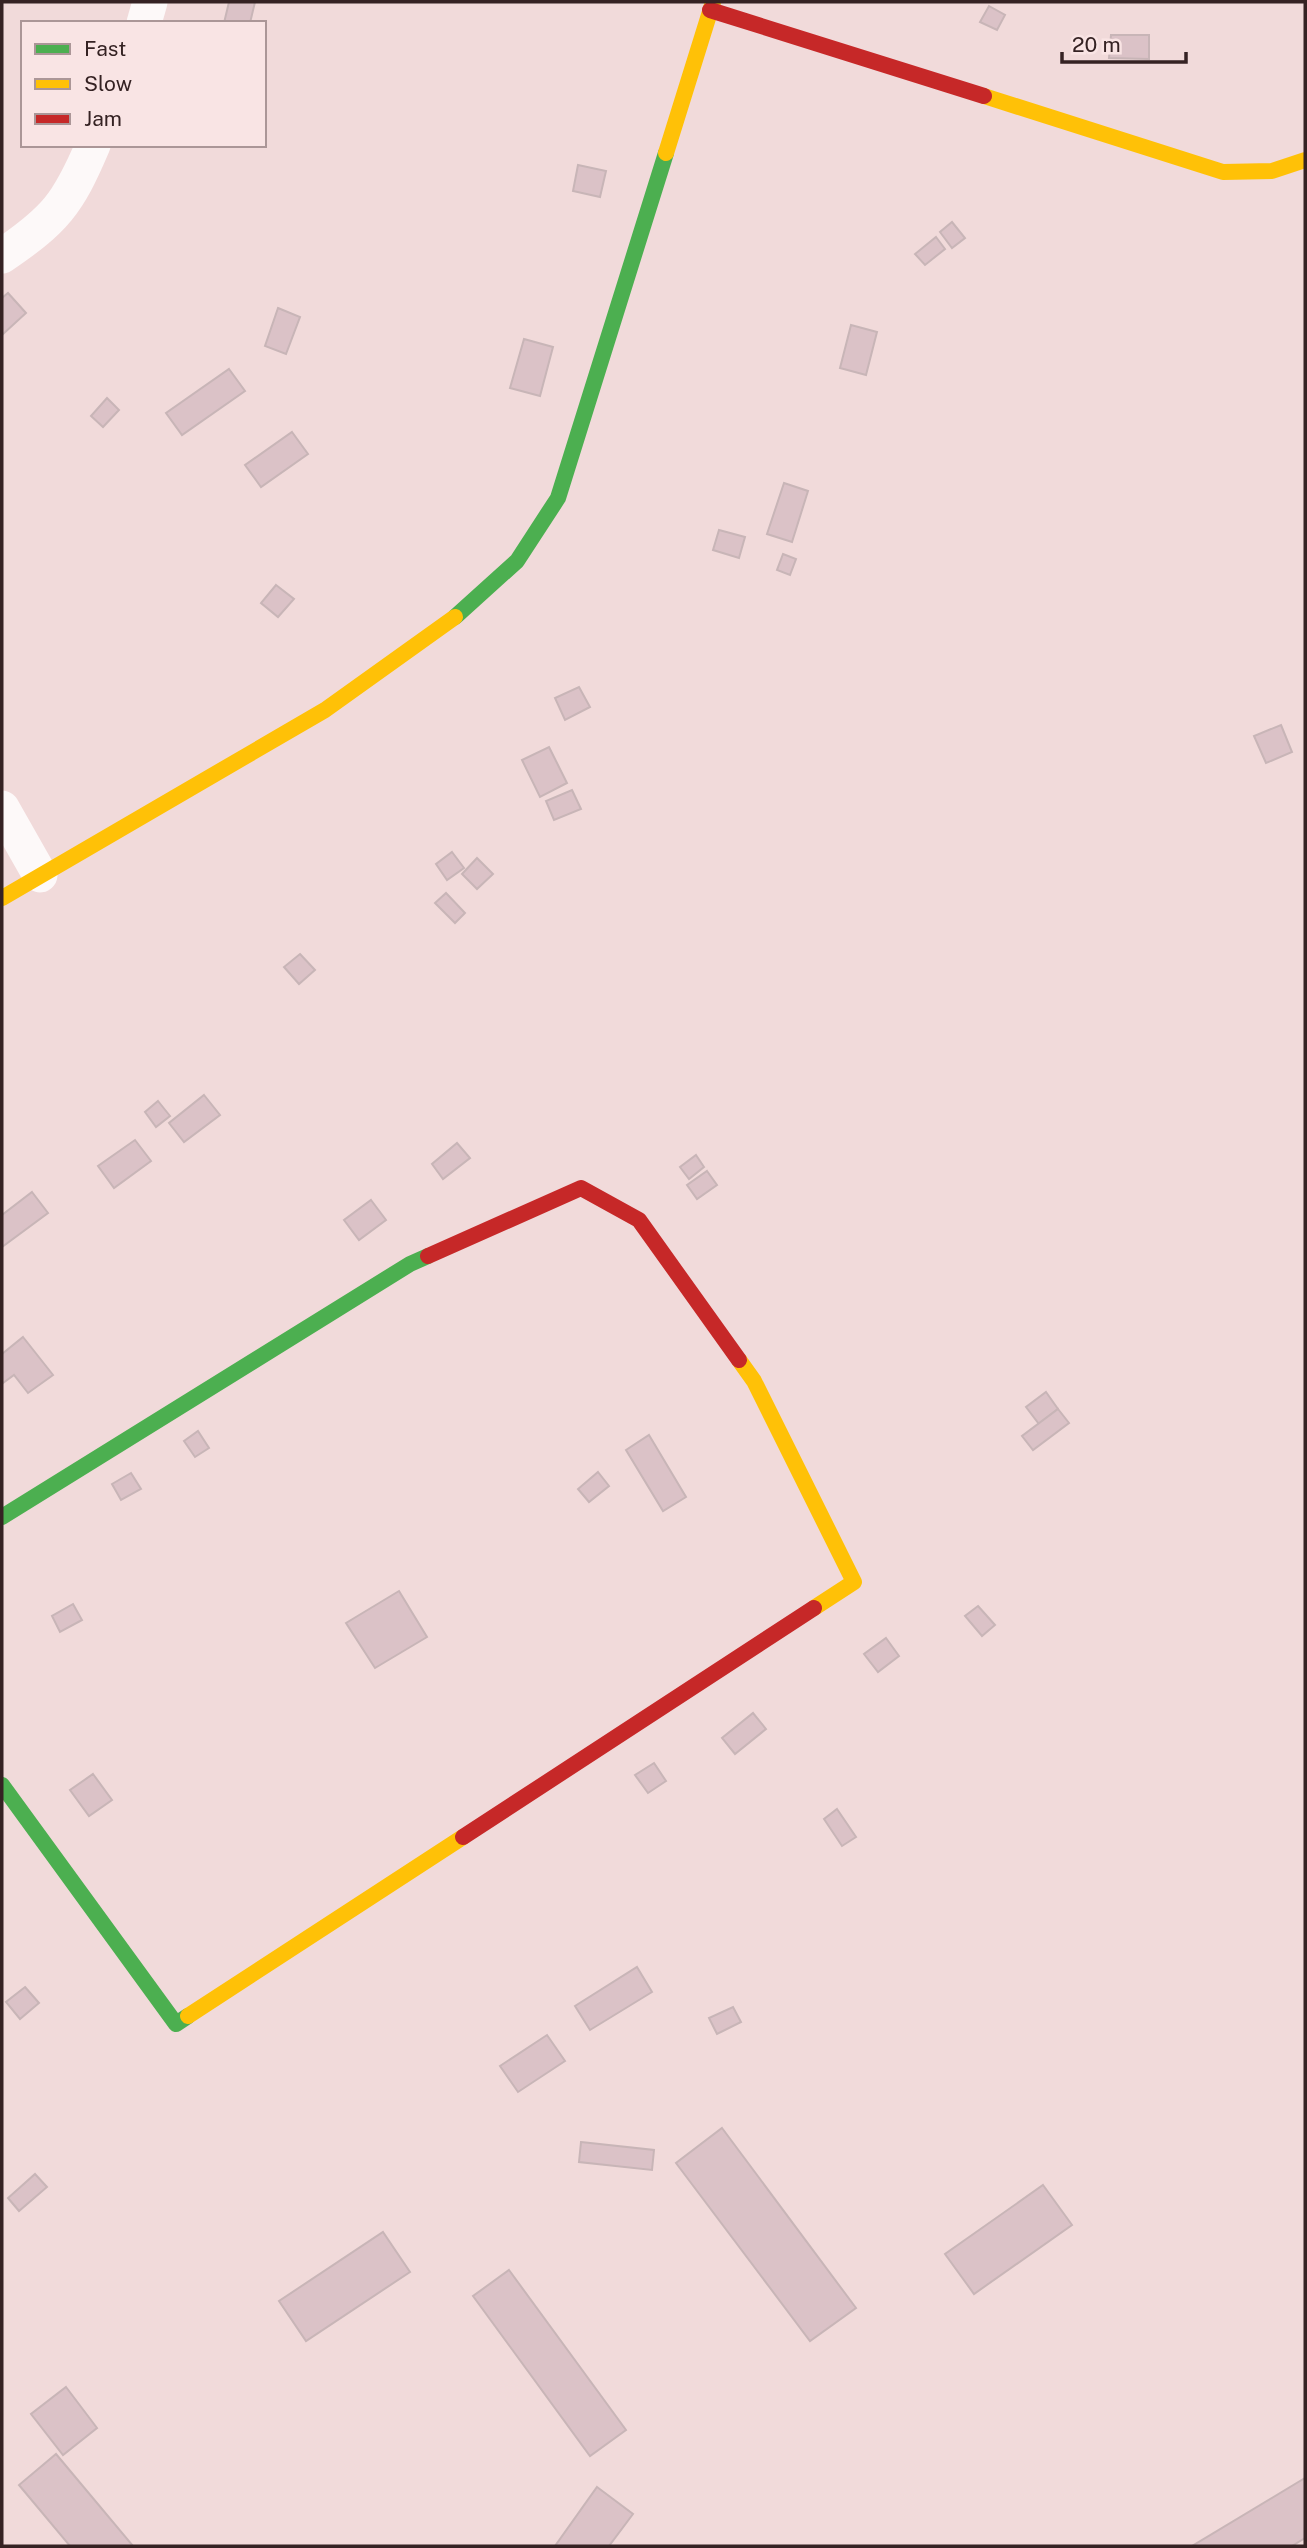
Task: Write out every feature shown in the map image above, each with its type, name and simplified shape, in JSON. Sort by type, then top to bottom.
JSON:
[{"type":"street","points":[[145,21],[150,2]]},
{"type":"street","points":[[2,898],[325,710],[449,622],[517,561],[558,498],[712,6],[1223,172],[1272,171],[1305,160]]},
{"type":"street","points":[[2,256],[37,232],[62,208],[92,147]]},
{"type":"street","points":[[2,808],[40,874]]},
{"type":"street","points":[[2,1517],[410,1264],[581,1188],[639,1220],[754,1381],[854,1582],[176,2024],[2,1785]]},
{"type":"building","points":[[229,2],[255,2],[250,21],[224,21]]},
{"type":"building","points":[[989,6],[1005,15],[997,30],[980,22]]},
{"type":"building","points":[[1111,35],[1149,35],[1149,59],[1109,58]]},
{"type":"building","points":[[578,165],[606,171],[600,197],[573,191]]},
{"type":"building","points":[[952,222],[965,238],[952,248],[940,232]]},
{"type":"building","points":[[936,237],[945,249],[925,265],[915,254]]},
{"type":"building","points":[[8,293],[26,313],[2,335],[2,298]]},
{"type":"building","points":[[278,308],[300,317],[286,354],[265,346]]},
{"type":"building","points":[[851,325],[877,332],[866,375],[840,368]]},
{"type":"building","points":[[524,339],[553,347],[540,396],[510,388]]},
{"type":"building","points":[[229,369],[245,391],[182,435],[166,413]]},
{"type":"building","points":[[107,398],[119,410],[103,427],[91,416]]},
{"type":"building","points":[[292,432],[308,454],[261,487],[245,465]]},
{"type":"building","points":[[784,483],[808,491],[792,542],[767,534]]},
{"type":"building","points":[[719,530],[745,537],[739,558],[713,550]]},
{"type":"building","points":[[783,554],[796,559],[790,575],[777,570]]},
{"type":"building","points":[[276,585],[294,599],[278,617],[261,603]]},
{"type":"building","points":[[579,687],[590,707],[565,720],[555,698]]},
{"type":"building","points":[[1281,725],[1292,752],[1266,763],[1254,736]]},
{"type":"building","points":[[549,747],[567,783],[540,797],[522,760]]},
{"type":"building","points":[[572,790],[581,809],[554,820],[546,801]]},
{"type":"building","points":[[452,852],[464,868],[447,880],[436,864]]},
{"type":"building","points":[[477,858],[493,874],[477,889],[462,874]]},
{"type":"building","points":[[446,893],[465,913],[455,923],[435,903]]},
{"type":"building","points":[[300,954],[315,970],[299,984],[284,967]]},
{"type":"building","points":[[204,1095],[220,1115],[184,1142],[169,1123]]},
{"type":"building","points":[[158,1101],[170,1116],[156,1127],[145,1112]]},
{"type":"building","points":[[135,1140],[151,1161],[114,1188],[98,1166]]},
{"type":"building","points":[[457,1143],[470,1158],[443,1179],[432,1164]]},
{"type":"building","points":[[696,1155],[704,1167],[689,1179],[680,1167]]},
{"type":"building","points":[[707,1171],[717,1185],[697,1199],[687,1185]]},
{"type":"building","points":[[32,1192],[48,1213],[2,1247],[2,1215]]},
{"type":"building","points":[[371,1200],[386,1220],[359,1240],[344,1220]]},
{"type":"building","points":[[23,1337],[53,1375],[28,1393],[14,1375],[3,1383],[2,1381],[2,1354]]},
{"type":"building","points":[[1046,1392],[1058,1409],[1039,1424],[1026,1407]]},
{"type":"building","points":[[1058,1409],[1069,1423],[1033,1450],[1022,1436]]},
{"type":"building","points":[[198,1431],[209,1448],[195,1457],[184,1441]]},
{"type":"building","points":[[649,1435],[686,1497],[663,1511],[626,1450]]},
{"type":"building","points":[[598,1472],[609,1486],[589,1502],[578,1489]]},
{"type":"building","points":[[131,1473],[141,1489],[121,1500],[112,1484]]},
{"type":"building","points":[[399,1591],[427,1637],[375,1668],[346,1623]]},
{"type":"building","points":[[73,1604],[82,1620],[60,1632],[52,1616]]},
{"type":"building","points":[[978,1606],[995,1625],[982,1636],[965,1616]]},
{"type":"building","points":[[886,1638],[899,1656],[878,1672],[864,1654]]},
{"type":"building","points":[[753,1713],[766,1729],[735,1754],[722,1738]]},
{"type":"building","points":[[654,1763],[666,1781],[648,1793],[635,1775]]},
{"type":"building","points":[[93,1774],[112,1800],[89,1816],[70,1790]]},
{"type":"building","points":[[837,1809],[856,1837],[842,1846],[824,1819]]},
{"type":"building","points":[[637,1967],[652,1992],[590,2030],[575,2006]]},
{"type":"building","points":[[25,1987],[39,2003],[20,2019],[6,2002]]},
{"type":"building","points":[[733,2007],[741,2022],[717,2034],[709,2018]]},
{"type":"building","points":[[547,2035],[565,2061],[518,2092],[500,2066]]},
{"type":"building","points":[[722,2128],[856,2308],[810,2341],[676,2163]]},
{"type":"building","points":[[581,2142],[654,2150],[652,2170],[579,2162]]},
{"type":"building","points":[[35,2174],[47,2187],[19,2211],[8,2198]]},
{"type":"building","points":[[1043,2185],[1072,2225],[974,2294],[945,2254]]},
{"type":"building","points":[[383,2232],[410,2272],[306,2341],[279,2301]]},
{"type":"building","points":[[509,2270],[626,2430],[590,2456],[473,2296]]},
{"type":"building","points":[[66,2387],[97,2428],[63,2455],[31,2414]]},
{"type":"building","points":[[56,2454],[133,2546],[70,2546],[19,2485]]},
{"type":"building","points":[[1305,2478],[1305,2538],[1292,2546],[1192,2546]]},
{"type":"building","points":[[597,2487],[633,2514],[609,2546],[555,2546]]},
{"type":"traffic: fast","points":[[455,617],[517,561],[558,498],[666,153]]},
{"type":"traffic: fast","points":[[2,1517],[410,1264],[428,1256]]},
{"type":"traffic: fast","points":[[2,1785],[176,2024],[188,2016]]},
{"type":"traffic: slow","points":[[666,153],[713,2]]},
{"type":"traffic: slow","points":[[984,96],[1223,172],[1272,171],[1305,160]]},
{"type":"traffic: slow","points":[[2,898],[325,710],[455,617]]},
{"type":"traffic: slow","points":[[739,1360],[754,1381],[854,1582],[814,1608]]},
{"type":"traffic: slow","points":[[188,2016],[463,1837]]},
{"type":"traffic: jam","points":[[710,10],[984,96]]},
{"type":"traffic: jam","points":[[428,1256],[581,1188],[639,1220],[739,1360]]},
{"type":"traffic: jam","points":[[463,1837],[814,1608]]}]
